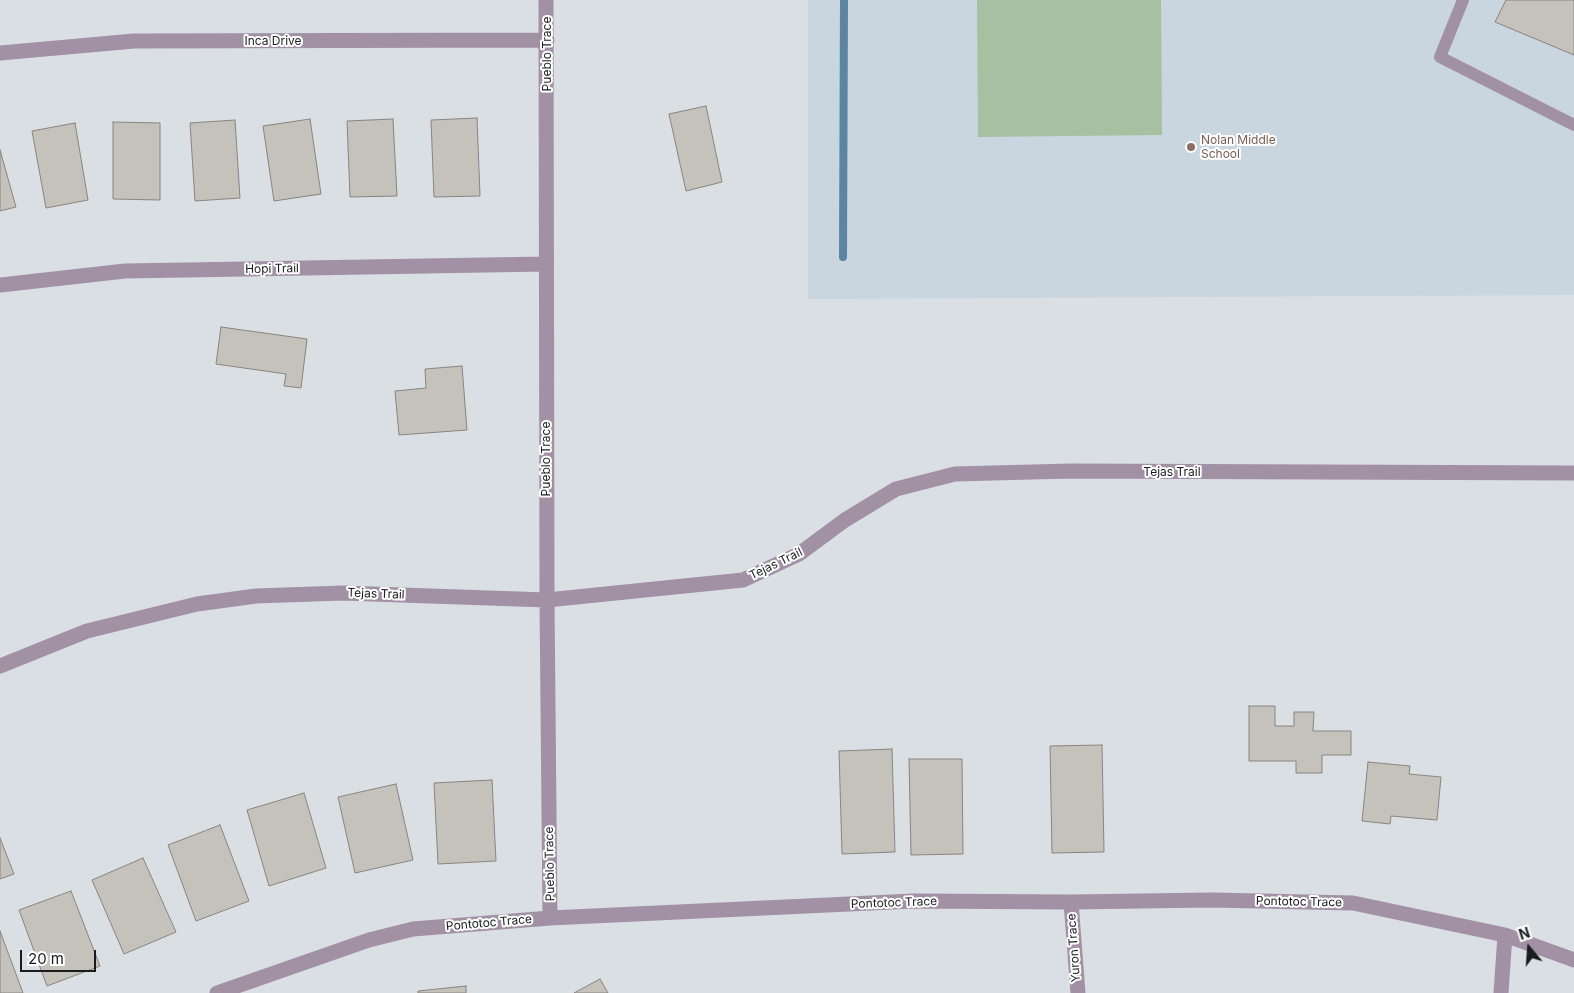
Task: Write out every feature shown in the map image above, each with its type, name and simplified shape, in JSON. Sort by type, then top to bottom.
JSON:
[{"type":"street","name":"Pueblo Trace","points":[[546,0],[546,600],[550,918]]},
{"type":"street","name":"Inca Drive","points":[[0,53],[134,41],[547,40]]},
{"type":"street","name":"Hopi Trail","points":[[0,285],[125,271],[546,264]]},
{"type":"street","name":"Tejas Trail","points":[[0,666],[87,631],[196,604],[256,596],[344,593],[546,600],[743,580],[799,554],[845,520],[896,489],[955,474],[1071,471],[1574,473]]},
{"type":"street","name":"Pontotoc Trace","points":[[217,993],[369,940],[413,929],[550,918],[913,901],[1071,902],[1212,900],[1353,903],[1505,935],[1574,960]]},
{"type":"street","name":"Yuron Trace","points":[[1071,902],[1078,993]]},
{"type":"street","points":[[1501,993],[1505,935]]},
{"type":"lane","points":[[1463,0],[1440,57],[1574,125]]},
{"type":"shaded area","name":"Nolan Middle School","points":[[808,0],[1574,0],[1574,295],[808,299]]},
{"type":"green space","points":[[977,0],[1161,0],[1162,135],[978,137]]},
{"type":"building","points":[[1506,0],[1574,0],[1574,55],[1495,22]]},
{"type":"building","points":[[706,106],[722,182],[686,191],[669,114]]},
{"type":"building","points":[[477,118],[480,196],[434,197],[431,120]]},
{"type":"building","points":[[310,119],[321,194],[274,201],[263,126]]},
{"type":"building","points":[[393,119],[397,196],[350,197],[347,121]]},
{"type":"building","points":[[235,120],[240,198],[195,201],[190,123]]},
{"type":"building","points":[[113,122],[160,123],[160,200],[113,199]]},
{"type":"building","points":[[75,123],[88,200],[46,208],[32,131]]},
{"type":"building","points":[[0,150],[16,207],[0,211]]},
{"type":"building","points":[[221,327],[307,339],[301,388],[284,386],[286,374],[216,364]]},
{"type":"building","points":[[462,366],[467,430],[399,435],[395,391],[426,388],[425,369]]},
{"type":"building","points":[[1249,706],[1275,706],[1275,726],[1294,726],[1294,712],[1314,712],[1313,731],[1351,731],[1351,755],[1322,755],[1322,773],[1296,773],[1296,761],[1249,761]]},
{"type":"building","points":[[1102,745],[1104,852],[1052,853],[1050,746]]},
{"type":"building","points":[[892,749],[895,852],[842,854],[839,751]]},
{"type":"building","points":[[909,759],[962,759],[963,854],[911,855]]},
{"type":"building","points":[[1368,762],[1410,766],[1409,774],[1441,777],[1437,820],[1391,816],[1390,824],[1362,821]]},
{"type":"building","points":[[492,780],[496,861],[438,864],[434,783]]},
{"type":"building","points":[[396,784],[413,860],[355,873],[338,797]]},
{"type":"building","points":[[304,793],[326,868],[269,886],[247,810]]},
{"type":"building","points":[[220,825],[249,901],[196,921],[168,845]]},
{"type":"building","points":[[0,838],[14,874],[0,879]]},
{"type":"building","points":[[143,858],[176,932],[124,954],[92,880]]},
{"type":"building","points":[[71,891],[100,966],[47,986],[19,910]]},
{"type":"building","points":[[0,931],[23,993],[0,993]]},
{"type":"building","points":[[600,979],[608,993],[574,993]]},
{"type":"building","points":[[466,986],[466,993],[418,993],[418,991]]},
{"type":"waterway","points":[[843,257],[844,0]]},
{"type":"place","name":"Nolan Middle School","points":[[1191,147]]}]
